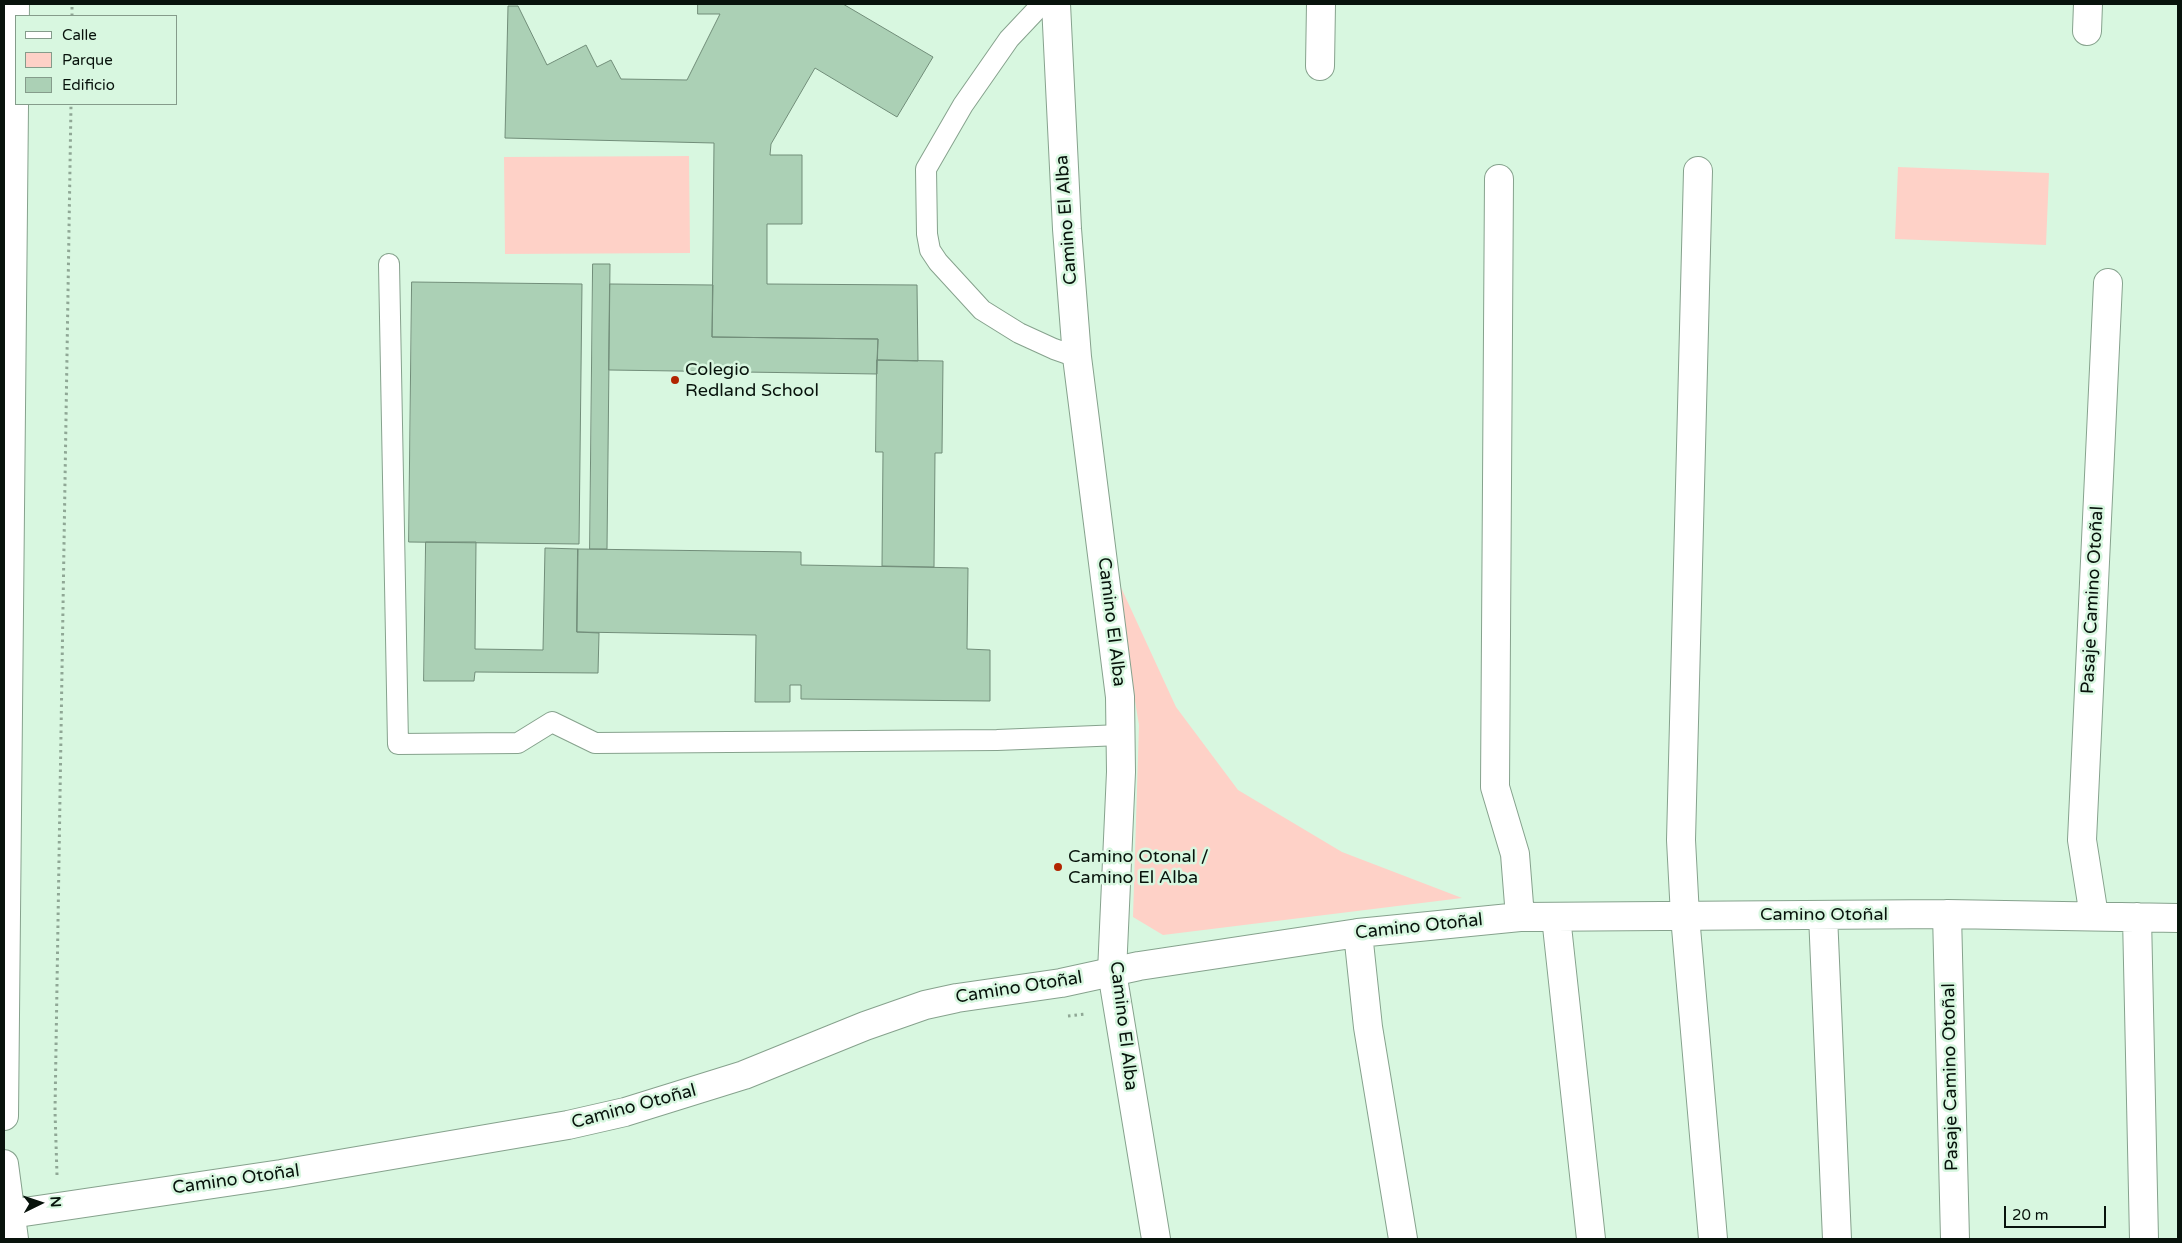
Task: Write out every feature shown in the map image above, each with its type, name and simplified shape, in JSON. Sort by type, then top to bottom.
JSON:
[{"type":"street","points":[[4,1116],[8,452],[15,4]]},
{"type":"street","name":"Camino El Alba","points":[[1056,4],[1066,229],[1077,357],[1116,659],[1121,735],[1112,972],[1156,1239]]},
{"type":"street","points":[[1320,66],[1321,4]]},
{"type":"street","points":[[2088,4],[2088,32]]},
{"type":"street","points":[[1698,171],[1681,840],[1685,916],[1713,1239]]},
{"type":"street","points":[[1499,179],[1495,787],[1515,854],[1520,917]]},
{"type":"street","name":"Pasaje Camino Otoñal","points":[[2094,916],[2082,840],[2108,283]]},
{"type":"street","name":"Camino Otoñal","points":[[9,1222],[58,1206],[281,1174],[568,1125],[625,1112],[744,1075],[865,1026],[925,1005],[957,998],[1061,983],[1112,972],[1358,933],[1520,917],[1948,914],[2178,918]]},
{"type":"street","name":"Pasaje Camino Otoñal","points":[[1948,914],[1955,1239]]},
{"type":"street","points":[[1823,915],[1838,1239]]},
{"type":"street","points":[[1556,917],[1591,1239]]},
{"type":"street","points":[[2137,917],[2144,1239]]},
{"type":"street","points":[[1358,933],[1368,1027],[1403,1239]]},
{"type":"street","points":[[4,1164],[9,1222]]},
{"type":"lane","points":[[1042,4],[1009,39],[963,105],[926,169],[927,234],[930,250],[938,262],[982,310],[1019,333],[1077,357]]},
{"type":"lane","points":[[389,264],[398,744],[518,743],[552,722],[595,743],[998,740],[1121,735]]},
{"type":"path","points":[[58,1206],[55,1111],[71,105]]},
{"type":"green space","points":[[689,156],[690,253],[505,254],[504,157]]},
{"type":"green space","points":[[1898,167],[2049,173],[2046,245],[1895,239]]},
{"type":"green space","points":[[1113,570],[1176,707],[1238,790],[1342,852],[1462,898],[1163,935],[1133,917],[1139,725]]},
{"type":"building","points":[[698,4],[843,4],[933,57],[897,117],[815,68],[771,144],[770,155],[802,155],[802,224],[767,224],[767,284],[917,285],[918,361],[877,360],[878,339],[712,337],[714,143],[505,138],[508,6],[518,6],[547,65],[586,45],[597,67],[611,60],[621,79],[687,80],[720,14],[698,14]]},
{"type":"building","points":[[593,264],[610,264],[607,549],[590,549]]},
{"type":"building","points":[[412,282],[582,284],[579,544],[409,542]]},
{"type":"building","points":[[610,284],[713,285],[712,337],[878,339],[877,374],[609,370]]},
{"type":"building","points":[[877,360],[943,361],[942,453],[935,453],[934,567],[882,566],[883,452],[876,452]]},
{"type":"building","points":[[426,542],[476,542],[475,649],[543,650],[545,548],[578,549],[577,632],[599,633],[598,673],[475,672],[474,681],[424,681]]},
{"type":"building","points":[[578,549],[801,552],[801,565],[968,568],[967,649],[990,650],[990,701],[801,699],[801,685],[790,685],[790,702],[755,702],[756,635],[577,632]]},
{"type":"place","name":"Colegio Redland School","points":[[675,380]]},
{"type":"place","name":"Camino Otonal / Camino El Alba","points":[[1058,867]]}]
